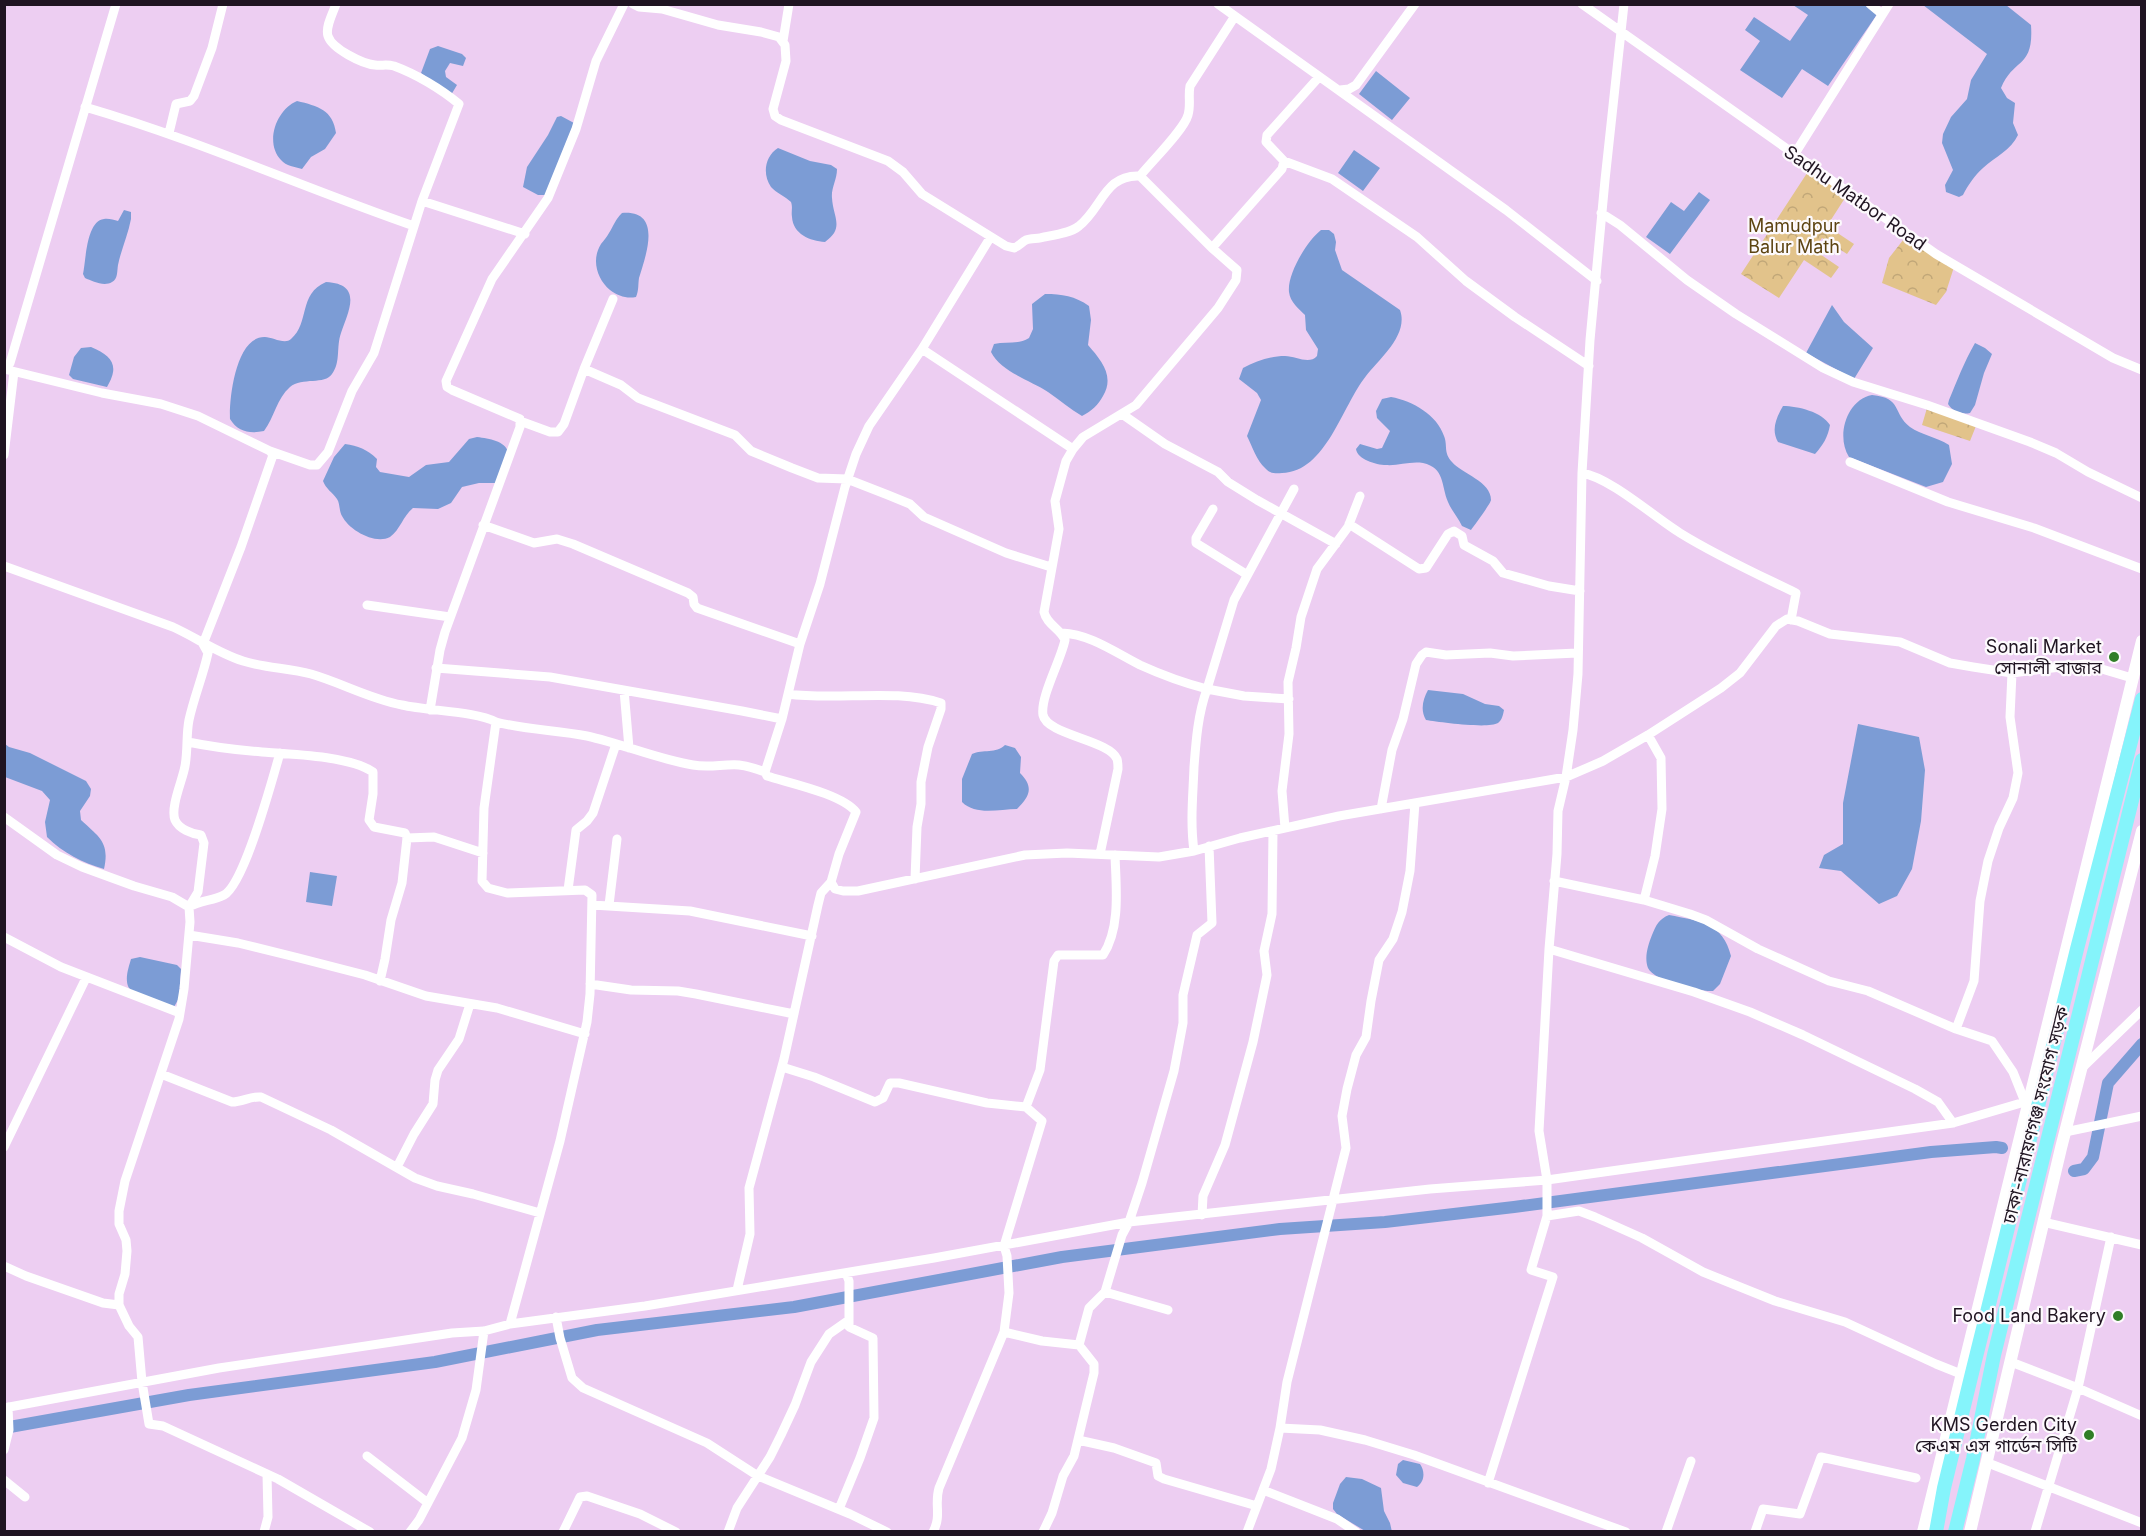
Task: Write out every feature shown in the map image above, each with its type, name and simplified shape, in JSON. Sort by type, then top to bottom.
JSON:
[{"type":"main road","name":"ঢাকা-নারায়ণগঞ্জ সংযোগ সড়ক","points":[[1936,1532],[1944,1488],[2074,939],[2142,699]]},
{"type":"main road","name":"ঢাকা-নারায়ণগঞ্জ সংযোগ সড়ক","points":[[1955,1532],[1973,1459],[1994,1355],[2142,760]]},
{"type":"street","points":[[4,455],[8,370],[116,4]]},
{"type":"street","points":[[169,133],[176,104],[190,101],[194,96],[212,48],[223,4]]},
{"type":"street","points":[[8,370],[161,404],[198,416],[270,451],[310,465],[317,465],[328,452],[352,391],[374,353],[422,201],[459,104],[436,88],[397,67],[387,64],[375,65],[345,54],[334,45],[328,36],[328,27],[336,4]]},
{"type":"street","points":[[614,299],[584,369],[564,424],[558,432],[550,432],[520,421],[512,415],[447,387],[446,381],[492,279],[548,198],[576,129],[597,61],[624,4]]},
{"type":"street","points":[[789,4],[783,41],[786,61],[773,109],[775,116],[781,120],[888,161],[903,172],[922,194],[990,238],[1014,248],[1027,240],[1077,228],[1088,218],[1105,192],[1116,182],[1129,175],[1140,176],[1237,270],[1236,280],[1218,308],[1136,405],[1083,437],[1073,449],[1066,461],[1055,501],[1059,529],[1044,612],[1045,620],[1062,633],[1065,640],[1046,695],[1043,716],[1048,724],[1104,749],[1117,759],[1118,769],[1100,854]]},
{"type":"street","points":[[1218,4],[1506,210],[1596,281]]},
{"type":"street","points":[[1340,90],[1356,85],[1414,4]]},
{"type":"street","name":"Sadhu Matbor Road","points":[[1582,4],[1936,254],[2113,358],[2142,370]]},
{"type":"street","points":[[1488,1483],[1554,1277],[1531,1270],[1547,1216],[1547,1184],[1539,1131],[1549,949],[1558,811],[1573,730],[1578,674],[1582,473],[1589,366],[1601,213],[1624,4]]},
{"type":"street","points":[[1870,4],[1882,14]]},
{"type":"street","points":[[1794,155],[1888,4]]},
{"type":"street","points":[[636,5],[662,9],[718,25],[760,32],[783,41]]},
{"type":"street","points":[[1140,176],[1188,119],[1190,87],[1235,16]]},
{"type":"street","points":[[1319,77],[1267,135],[1266,142],[1284,161],[1332,179],[1417,237],[1466,281],[1589,366]]},
{"type":"street","points":[[85,107],[169,133],[414,226]]},
{"type":"street","points":[[1212,248],[1268,186],[1282,169],[1284,161]]},
{"type":"street","points":[[422,201],[525,234]]},
{"type":"street","points":[[1601,213],[1620,225],[1687,280],[1765,333],[1823,368],[1853,382],[1927,405],[2030,442],[2142,498]]},
{"type":"street","points":[[765,772],[856,454],[869,426],[922,349],[990,238]]},
{"type":"street","points":[[922,349],[1073,449]]},
{"type":"street","points":[[584,369],[621,386],[638,398],[735,435],[740,438],[745,447],[792,468],[818,478],[847,479],[910,504],[924,517],[1006,553],[1051,567]]},
{"type":"street","points":[[1122,414],[1165,444],[1218,472],[1228,482],[1336,544]]},
{"type":"street","points":[[430,710],[436,668],[450,617],[505,471],[520,421]]},
{"type":"street","points":[[270,451],[273,455],[258,499],[203,644],[208,653],[190,717],[185,764],[174,816],[175,821],[182,828],[192,834],[201,835],[204,843],[198,892],[189,906],[189,935],[180,1013],[122,1198],[119,1224],[126,1240],[127,1263],[119,1294],[119,1305],[129,1326],[138,1337],[149,1424],[163,1426],[267,1474],[370,1532]]},
{"type":"street","points":[[1850,462],[1948,502],[2034,528],[2142,569]]},
{"type":"street","points":[[1582,473],[1613,487],[1680,533],[1759,577],[1796,593],[1791,620]]},
{"type":"street","points":[[1194,851],[1192,816],[1195,746],[1207,689],[1227,620],[1246,574],[1294,489]]},
{"type":"street","points":[[1285,828],[1282,818],[1282,791],[1289,734],[1288,682],[1305,600],[1317,569],[1349,524],[1360,496]]},
{"type":"street","points":[[1213,509],[1196,538],[1196,543],[1246,574]]},
{"type":"street","points":[[1349,524],[1419,569],[1426,568],[1448,534],[1454,531],[1462,536],[1464,545],[1493,561],[1503,573],[1549,586],[1581,591]]},
{"type":"street","points":[[483,525],[534,543],[556,539],[573,544],[688,593],[693,597],[694,604],[703,610],[800,644]]},
{"type":"street","points":[[4,566],[173,627],[217,651],[242,660],[262,666],[310,674],[379,700],[478,717],[514,727],[587,736],[696,766],[738,765],[765,772],[767,776],[852,807],[856,812],[839,854],[831,882],[821,893],[782,1067],[749,1188],[750,1234],[737,1290]]},
{"type":"street","points":[[367,605],[450,617]]},
{"type":"street","points":[[831,882],[843,891],[858,891],[1025,855],[1100,854],[1159,857],[1381,809],[1566,777],[1603,760],[1698,704],[1740,673],[1776,626],[1787,620],[1830,634],[1900,642],[1950,663],[2012,673],[2085,664],[2132,678]]},
{"type":"street","points":[[1062,633],[1071,633],[1089,639],[1161,674],[1207,689],[1289,699]]},
{"type":"street","points":[[1923,1532],[2026,1102],[2074,939],[2142,641]]},
{"type":"street","points":[[1381,809],[1392,750],[1416,664],[1422,655],[1426,652],[1446,655],[1475,653],[1513,657],[1577,652]]},
{"type":"street","points":[[436,668],[550,677],[782,719]]},
{"type":"street","points":[[1956,1029],[1974,981],[1980,901],[1988,861],[1999,828],[2013,798],[2018,774],[2010,717],[2012,673]]},
{"type":"street","points":[[624,690],[628,748]]},
{"type":"street","points":[[788,694],[818,698],[906,697],[941,704],[928,747],[921,782],[915,879]]},
{"type":"street","points":[[496,722],[484,807],[482,881],[488,888],[507,893],[585,890],[592,895],[590,984],[585,1034],[560,1141],[510,1324]]},
{"type":"street","points":[[1644,900],[1655,856],[1662,810],[1661,758],[1648,735]]},
{"type":"street","points":[[188,742],[322,758],[365,767],[373,772],[369,820],[374,827],[405,833],[407,838],[402,883],[390,920],[380,981]]},
{"type":"street","points":[[568,890],[576,830],[593,813],[616,744]]},
{"type":"street","points":[[189,906],[225,895],[233,887],[244,863],[280,753]]},
{"type":"street","points":[[1247,1532],[1263,1490],[1280,1428],[1287,1382],[1346,1148],[1342,1116],[1356,1055],[1366,1037],[1379,960],[1398,927],[1407,886],[1415,803]]},
{"type":"street","points":[[4,817],[57,855],[134,886],[172,897],[189,906]]},
{"type":"street","points":[[1202,1215],[1203,1196],[1225,1145],[1253,1042],[1267,975],[1264,951],[1272,914],[1273,831]]},
{"type":"street","points":[[1970,1532],[2080,1070],[2142,831]]},
{"type":"street","points":[[407,838],[434,837],[483,853]]},
{"type":"street","points":[[609,906],[617,839]]},
{"type":"street","points":[[1079,1345],[1089,1308],[1105,1292],[1162,1118],[1174,1071],[1183,1023],[1183,995],[1197,935],[1212,923],[1209,846]]},
{"type":"street","points":[[1026,1107],[1040,1070],[1054,961],[1058,955],[1103,955],[1107,949],[1116,893],[1115,855]]},
{"type":"street","points":[[1554,881],[1644,900],[1706,920],[1758,949],[1828,981],[1868,991],[1956,1029],[1992,1041],[2013,1072],[2026,1102]]},
{"type":"street","points":[[592,905],[690,911],[812,936]]},
{"type":"street","points":[[189,935],[238,943],[346,970],[426,996],[517,1012],[585,1034]]},
{"type":"street","points":[[4,937],[45,960],[86,978],[180,1013]]},
{"type":"street","points":[[1549,949],[1705,996],[1796,1032],[1938,1102],[1953,1123]]},
{"type":"street","points":[[4,1147],[86,978]]},
{"type":"street","points":[[590,984],[650,992],[687,992],[794,1014]]},
{"type":"street","points":[[397,1167],[433,1104],[438,1070],[459,1039],[470,1004]]},
{"type":"street","points":[[2080,1070],[2142,1010]]},
{"type":"street","points":[[782,1067],[814,1077],[861,1098],[875,1101],[883,1098],[890,1083],[899,1083],[987,1103],[1026,1107],[1042,1121],[1004,1245],[1010,1293],[1004,1332],[939,1488],[936,1499],[939,1521],[933,1532]]},
{"type":"street","points":[[161,1074],[232,1102],[241,1102],[253,1096],[261,1097],[331,1130],[416,1178],[437,1186],[540,1214]]},
{"type":"street","points":[[4,1450],[9,1430],[6,1407],[143,1387],[219,1368],[452,1333],[484,1331],[510,1324],[645,1306],[737,1290],[847,1277],[1129,1222],[1430,1189],[1547,1184],[1953,1123],[2026,1102]]},
{"type":"street","points":[[2065,1132],[2142,1116]]},
{"type":"street","points":[[1547,1216],[1579,1211],[1595,1217],[1642,1238],[1703,1272],[1775,1301],[1845,1322],[1961,1374]]},
{"type":"street","points":[[2043,1222],[2142,1245]]},
{"type":"street","points":[[2035,1532],[2078,1388],[2111,1237]]},
{"type":"street","points":[[4,1266],[103,1303],[119,1305]]},
{"type":"street","points":[[839,1509],[872,1428],[874,1407],[873,1338],[849,1327],[847,1277]]},
{"type":"street","points":[[1105,1292],[1168,1310]]},
{"type":"street","points":[[556,1317],[572,1378],[583,1388],[707,1443],[758,1476],[839,1509],[886,1532]]},
{"type":"street","points":[[728,1532],[737,1508],[758,1476],[790,1415],[811,1362],[829,1334],[849,1320]]},
{"type":"street","points":[[410,1532],[462,1438],[476,1390],[484,1331]]},
{"type":"street","points":[[1004,1332],[1042,1341],[1079,1345],[1094,1364],[1074,1456],[1063,1476],[1052,1513],[1043,1532]]},
{"type":"street","points":[[2011,1362],[2142,1416]]},
{"type":"street","points":[[1280,1428],[1320,1430],[1365,1440],[1626,1532]]},
{"type":"street","points":[[1078,1440],[1114,1448],[1156,1463],[1158,1476],[1164,1479],[1257,1506]]},
{"type":"street","points":[[367,1456],[428,1503]]},
{"type":"street","points":[[1755,1532],[1764,1509],[1800,1514],[1821,1457],[1916,1478]]},
{"type":"street","points":[[1666,1532],[1690,1461]]},
{"type":"street","points":[[1988,1463],[2142,1523]]},
{"type":"street","points":[[264,1532],[268,1517],[267,1474]]},
{"type":"street","points":[[4,1480],[26,1497]]},
{"type":"street","points":[[1263,1490],[1337,1519],[1356,1532]]},
{"type":"street","points":[[563,1532],[580,1497],[587,1496],[640,1515],[676,1532]]},
{"type":"green space","name":"Mamudpur Balur Math","points":[[1811,167],[1846,192],[1845,198],[1827,226],[1854,244],[1847,254],[1822,238],[1814,250],[1839,267],[1831,278],[1804,260],[1779,298],[1741,274]]},
{"type":"green space","points":[[1907,235],[1954,267],[1946,292],[1936,305],[1882,283],[1889,258]]},
{"type":"green space","points":[[1927,408],[1976,426],[1970,441],[1922,425]]},
{"type":"water","points":[[1793,5],[1865,5],[1878,13],[1828,86],[1802,69],[1782,98],[1740,70],[1760,41],[1745,30],[1754,17],[1790,41],[1808,15]]},
{"type":"water","points":[[1923,5],[2006,5],[2031,25],[2031,39],[2026,56],[2006,78],[2001,88],[2007,98],[2015,103],[2013,123],[2018,135],[2007,149],[1980,171],[1963,195],[1959,197],[1946,192],[1945,185],[1953,170],[1942,143],[1943,134],[1951,117],[1967,99],[1971,80],[1987,54]]},
{"type":"water","points":[[438,46],[462,54],[466,58],[463,66],[450,63],[445,71],[446,77],[457,85],[451,95],[421,73],[430,49]]},
{"type":"water","points":[[1376,71],[1410,98],[1392,120],[1359,94]]},
{"type":"water","points":[[297,101],[312,105],[328,114],[336,133],[325,149],[311,157],[302,169],[283,162],[276,153],[273,136],[279,118],[290,105]]},
{"type":"water","points":[[561,116],[574,123],[546,195],[538,195],[523,187],[527,167],[557,117]]},
{"type":"water","points":[[778,148],[837,169],[832,194],[836,227],[835,232],[825,242],[803,236],[795,228],[791,202],[773,189],[768,182],[766,166],[770,156]]},
{"type":"water","points":[[1354,150],[1380,168],[1363,191],[1338,173]]},
{"type":"water","points":[[1699,192],[1710,200],[1670,254],[1646,237],[1671,202],[1684,211]]},
{"type":"water","points":[[124,210],[131,212],[131,219],[115,279],[105,284],[85,278],[83,274],[86,251],[94,227],[98,221],[104,219],[118,221]]},
{"type":"water","points":[[622,213],[635,214],[643,219],[647,226],[648,247],[639,278],[638,292],[633,298],[616,294],[605,286],[596,263],[601,244]]},
{"type":"water","points":[[1321,230],[1329,230],[1334,234],[1335,250],[1342,270],[1400,310],[1402,319],[1397,337],[1357,389],[1322,450],[1310,462],[1297,470],[1272,473],[1260,461],[1247,436],[1261,400],[1257,393],[1239,379],[1243,368],[1263,359],[1289,356],[1310,360],[1317,356],[1318,349],[1306,330],[1305,315],[1291,299],[1289,285],[1299,258]]},
{"type":"water","points":[[326,282],[345,288],[350,300],[332,374],[324,379],[301,382],[290,387],[282,397],[264,431],[249,432],[237,427],[230,419],[231,397],[236,370],[247,346],[255,339],[265,337],[282,341],[291,339],[301,325],[311,294]]},
{"type":"water","points":[[1045,294],[1068,296],[1089,306],[1091,320],[1088,345],[1102,362],[1108,382],[1099,402],[1082,416],[1048,392],[1009,370],[991,352],[994,344],[1029,338],[1033,329],[1032,304]]},
{"type":"water","points":[[1832,305],[1844,322],[1873,348],[1854,379],[1806,353]]},
{"type":"water","points":[[1975,343],[1992,354],[1975,405],[1970,413],[1961,413],[1952,409],[1948,404]]},
{"type":"water","points":[[91,347],[104,354],[112,362],[113,373],[107,387],[73,379],[69,375],[74,357],[81,348]]},
{"type":"water","points":[[1872,395],[1888,399],[1893,403],[1904,422],[1910,427],[1949,445],[1952,464],[1943,482],[1926,487],[1849,457],[1843,440],[1846,420],[1856,404]]},
{"type":"water","points":[[1391,397],[1408,402],[1430,415],[1441,428],[1449,458],[1490,493],[1490,502],[1471,530],[1462,526],[1451,508],[1439,473],[1430,465],[1423,463],[1377,464],[1357,453],[1356,449],[1360,444],[1377,449],[1382,448],[1390,431],[1377,418],[1376,411],[1382,399]]},
{"type":"water","points":[[1783,406],[1809,411],[1826,420],[1830,425],[1825,441],[1815,454],[1778,442],[1775,424]]},
{"type":"water","points":[[477,437],[504,445],[509,453],[496,483],[479,483],[462,487],[451,503],[438,509],[413,508],[393,534],[384,539],[370,538],[350,526],[340,512],[337,499],[323,481],[334,457],[345,444],[362,448],[377,459],[376,467],[380,472],[409,477],[426,465],[449,462],[469,439]]},
{"type":"water","points":[[1428,690],[1463,694],[1485,704],[1499,706],[1504,710],[1502,717],[1498,723],[1493,725],[1426,720],[1423,705]]},
{"type":"water","points":[[1858,724],[1919,737],[1925,770],[1921,821],[1912,869],[1897,896],[1879,904],[1841,871],[1819,868],[1824,855],[1843,844],[1843,803]]},
{"type":"water","points":[[5,744],[30,753],[86,781],[91,789],[90,796],[80,811],[81,820],[102,841],[105,852],[104,869],[74,857],[47,837],[45,822],[50,800],[42,791],[5,777]]},
{"type":"water","points":[[1005,745],[1015,748],[1021,757],[1020,773],[1029,787],[1025,800],[1017,809],[995,810],[974,809],[962,802],[962,779],[972,754],[998,750]]},
{"type":"water","points":[[310,872],[337,876],[332,906],[306,902]]},
{"type":"water","points":[[1669,915],[1709,925],[1716,930],[1727,945],[1731,956],[1720,984],[1713,991],[1688,988],[1668,982],[1659,978],[1648,968],[1646,956],[1652,935],[1658,923]]},
{"type":"water","points":[[140,957],[177,965],[181,969],[179,998],[174,1007],[143,996],[129,988],[127,977],[131,959]]},
{"type":"water","points":[[1403,1460],[1420,1464],[1422,1467],[1423,1479],[1417,1487],[1403,1483],[1396,1475],[1398,1464]]},
{"type":"water","points":[[1346,1477],[1362,1479],[1381,1488],[1384,1511],[1392,1532],[1365,1531],[1337,1514],[1333,1509],[1333,1503],[1340,1484]]},
{"type":"waterway","points":[[2074,1171],[2084,1169],[2093,1157],[2108,1083],[2142,1044]]},
{"type":"waterway","points":[[4,1428],[189,1395],[435,1362],[597,1330],[794,1307],[1062,1257],[1280,1229],[1385,1222],[1514,1207],[1931,1152],[2002,1148]]},
{"type":"place","name":"Sonali Market সোনালী বাজার","points":[[2114,657]]},
{"type":"place","name":"Food Land Bakery","points":[[2118,1316]]},
{"type":"place","name":"KMS Gerden City কেএম এস গার্ডেন সিটি","points":[[2089,1435]]}]
